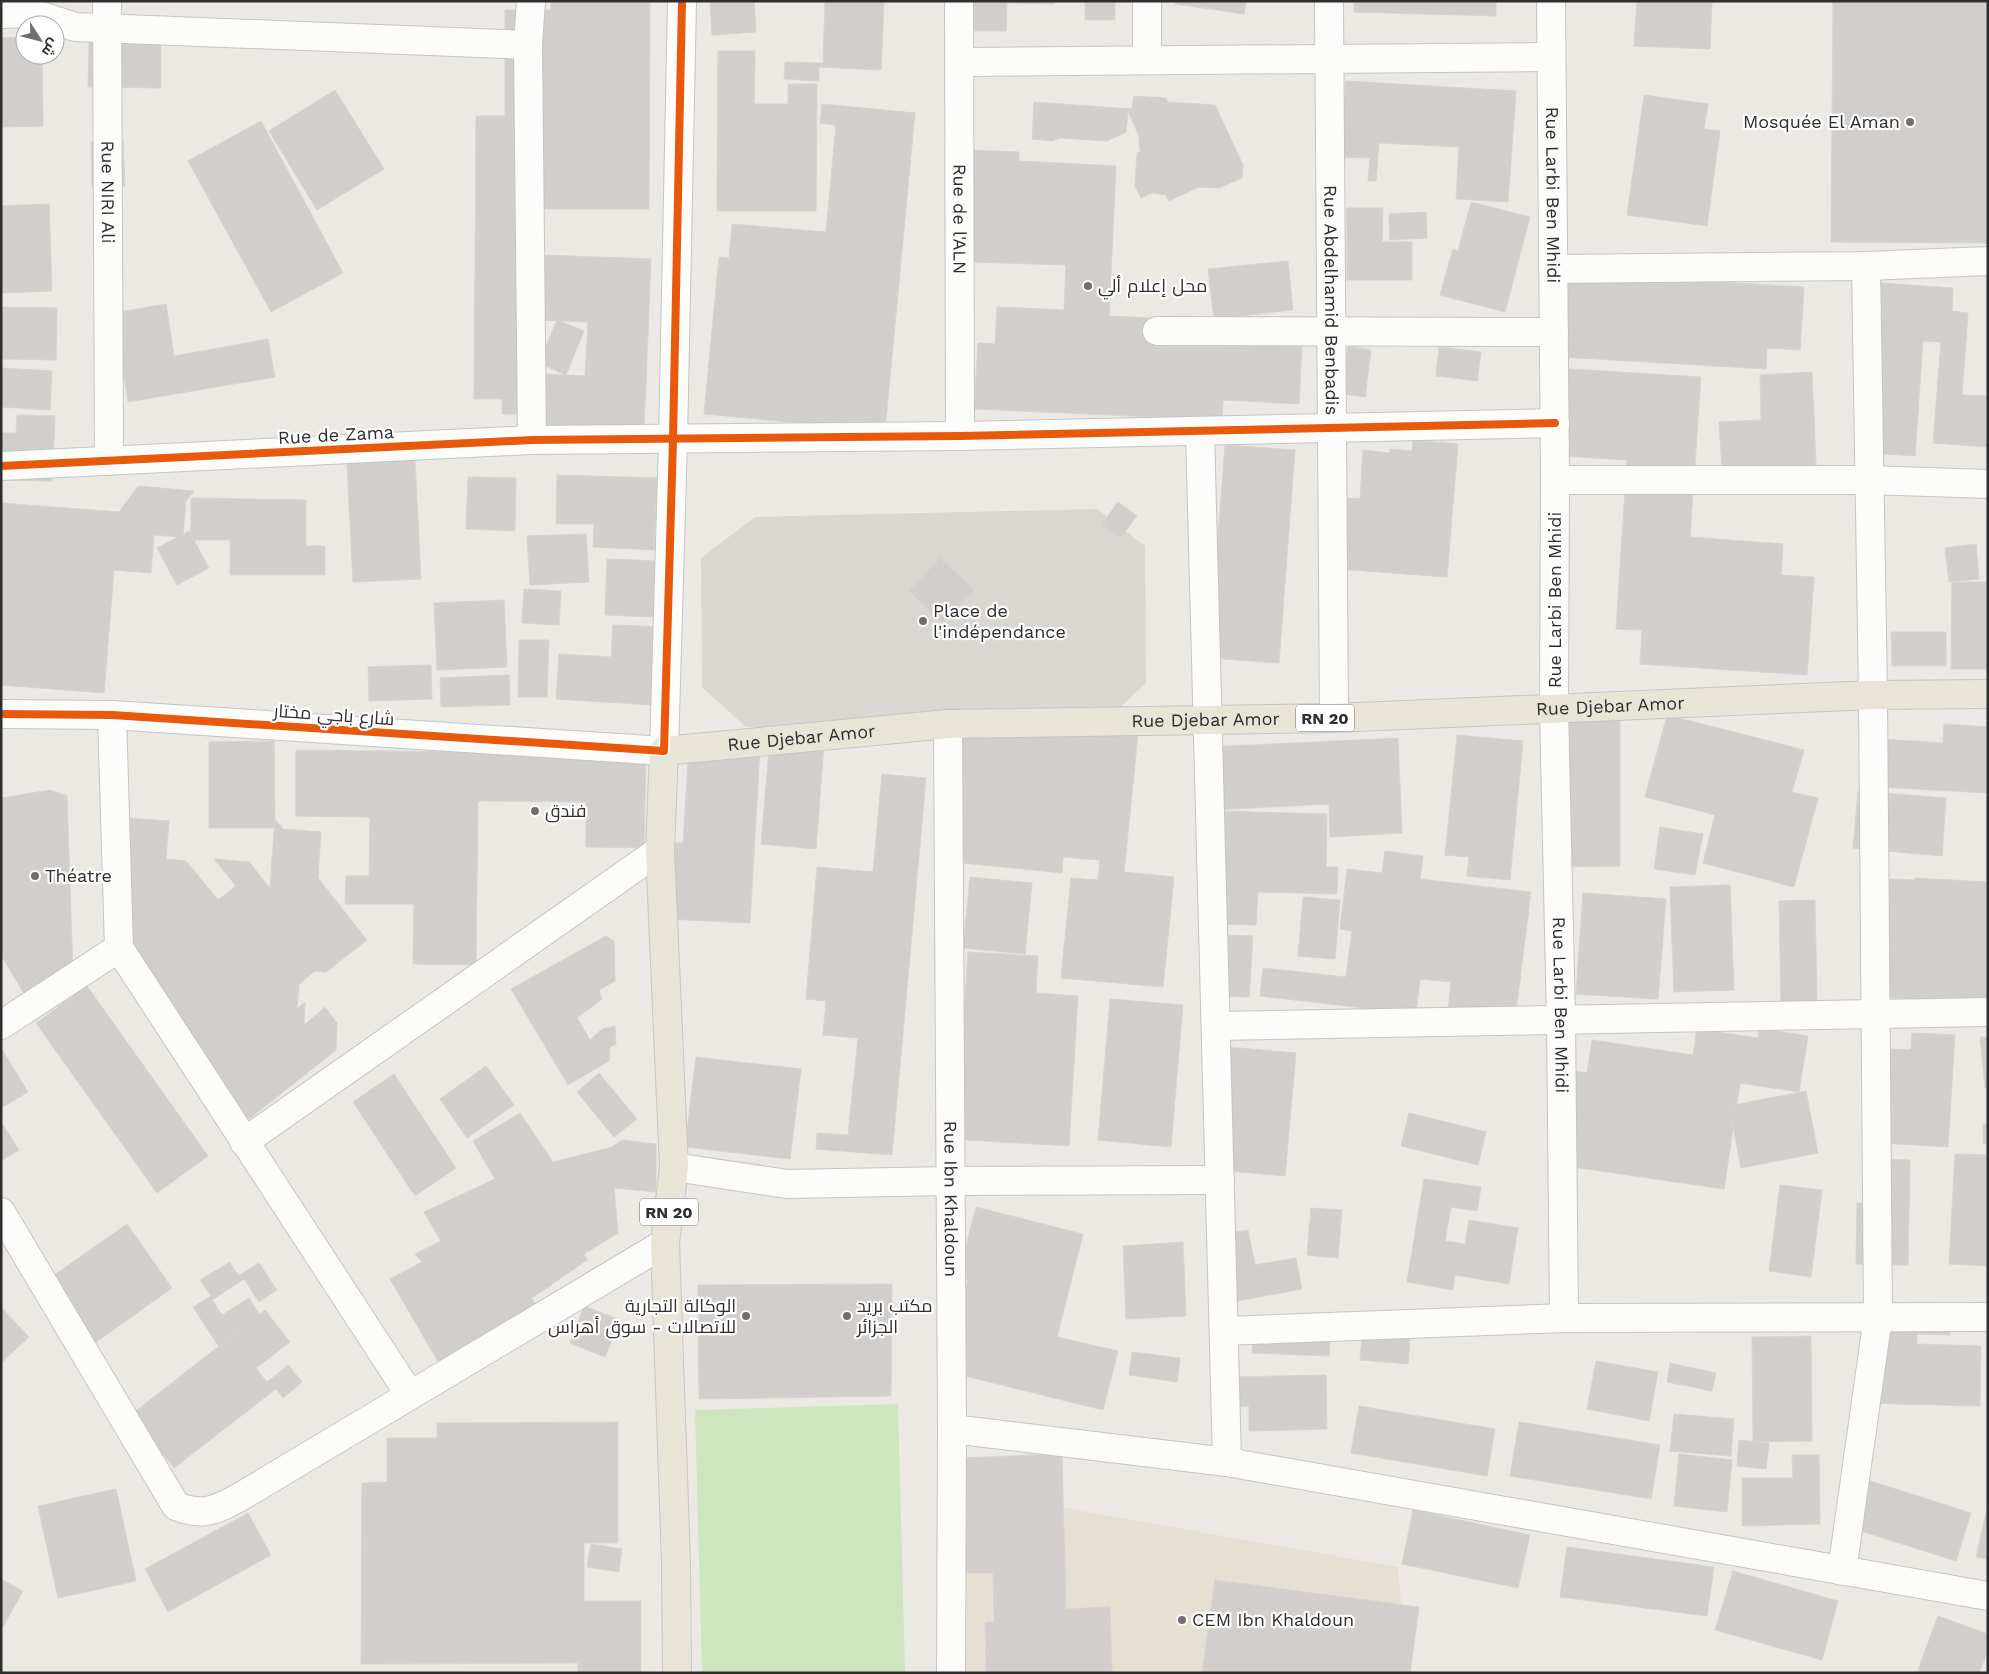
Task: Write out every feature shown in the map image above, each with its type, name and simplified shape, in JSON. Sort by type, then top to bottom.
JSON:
[{"type":"main road","name":"Rue Djebar Amor","points":[[664,752],[948,724],[1334,718],[1872,695],[1988,694]]},
{"type":"main road","name":"RN 20","points":[[664,752],[660,850],[674,1168],[665,1243],[676,1562],[677,1673]]},
{"type":"street","name":"Rue NIRI Ali","points":[[107,1],[109,461]]},
{"type":"street","points":[[531,1],[528,45],[532,440]]},
{"type":"street","points":[[664,752],[673,440],[682,1]]},
{"type":"street","name":"Rue de l'ALN","points":[[959,1],[960,436]]},
{"type":"street","points":[[1147,1],[1147,59]]},
{"type":"street","name":"Rue Abdelhamid Benbadis","points":[[1329,1],[1334,718]]},
{"type":"street","name":"Rue Larbi Ben Mhidi","points":[[1551,1],[1555,423],[1554,709],[1561,1020],[1564,1318]]},
{"type":"street","points":[[1,14],[41,7],[75,27],[528,45]]},
{"type":"street","points":[[960,62],[1551,57]]},
{"type":"street","points":[[1553,269],[1866,266],[1988,261]]},
{"type":"street","points":[[1842,1571],[1878,1317],[1866,266]]},
{"type":"street","points":[[1157,331],[1554,332]]},
{"type":"street","name":"Rue de Zama","points":[[1,466],[532,440],[960,436],[1555,423]]},
{"type":"street","points":[[1200,431],[1227,1462]]},
{"type":"street","points":[[1555,480],[1868,480],[1988,484]]},
{"type":"street","name":"شارع باجي مختار","points":[[1,714],[112,715],[664,752]]},
{"type":"street","points":[[112,715],[119,948],[410,1395]]},
{"type":"street","name":"Rue Ibn Khaldoun","points":[[948,724],[952,1673]]},
{"type":"street","points":[[244,1142],[660,850]]},
{"type":"street","points":[[1,1025],[119,948]]},
{"type":"street","points":[[1216,1026],[1988,1012]]},
{"type":"street","points":[[674,1168],[787,1184],[1220,1180]]},
{"type":"street","points":[[1,1212],[176,1506],[190,1512],[222,1507],[665,1243]]},
{"type":"street","points":[[1224,1331],[1564,1318],[1988,1317]]},
{"type":"street","points":[[952,1429],[1227,1462],[1988,1596]]},
{"type":"shaded area","name":"Place de l'indépendance","points":[[1097,509],[1145,546],[1146,683],[1099,727],[746,727],[702,687],[701,558],[755,517]]},
{"type":"shaded area","name":"CEM Ibn Khaldoun","points":[[961,1508],[1065,1508],[1398,1567],[1407,1673],[962,1673]]},
{"type":"green space","points":[[898,1404],[905,1673],[702,1673],[695,1410]]},
{"type":"building","points":[[551,1],[650,1],[649,209],[534,209],[530,414],[502,414],[502,399],[474,399],[476,116],[505,116],[505,10],[551,10]]},
{"type":"building","points":[[710,1],[754,1],[756,32],[712,35]]},
{"type":"building","points":[[825,1],[884,1],[881,70],[819,67],[819,81],[784,79],[785,62],[823,63]]},
{"type":"building","points":[[968,1],[1054,1],[1054,4],[1007,3],[1006,31],[967,31]]},
{"type":"building","points":[[1085,1],[1115,1],[1115,20],[1085,20]]},
{"type":"building","points":[[1175,1],[1246,1],[1244,14],[1175,4]]},
{"type":"building","points":[[1354,1],[1496,1],[1496,16],[1354,12]]},
{"type":"building","points":[[1637,1],[1712,1],[1710,49],[1634,46]]},
{"type":"building","name":"Mosquée El Aman","points":[[1833,1],[1988,1],[1988,243],[1831,242]]},
{"type":"building","points":[[15,37],[15,65],[42,65],[43,126],[1,127],[1,38]]},
{"type":"building","points":[[89,42],[161,43],[161,88],[88,87]]},
{"type":"building","points":[[718,51],[755,51],[754,104],[788,104],[788,84],[817,84],[816,211],[717,211]]},
{"type":"building","points":[[1346,81],[1516,91],[1508,202],[1456,199],[1459,147],[1379,143],[1376,181],[1368,181],[1370,158],[1341,157]]},
{"type":"building","points":[[335,90],[384,169],[317,210],[269,131]]},
{"type":"building","points":[[1644,95],[1708,104],[1704,129],[1720,131],[1707,226],[1627,215]]},
{"type":"building","points":[[1134,96],[1166,98],[1168,102],[1215,105],[1243,165],[1242,178],[1219,188],[1199,187],[1169,201],[1166,195],[1152,193],[1141,198],[1135,186],[1137,153],[1141,151],[1139,136],[1128,111],[1126,132],[1107,141],[1060,138],[1052,141],[1032,139],[1034,102],[1132,109]]},
{"type":"building","points":[[822,104],[915,113],[885,431],[704,414],[719,257],[729,258],[732,224],[826,232],[836,125],[820,123]]},
{"type":"building","points":[[261,121],[343,273],[271,312],[188,161]]},
{"type":"building","points":[[123,141],[125,186],[92,187],[91,142]]},
{"type":"building","name":"محل إعلام ألي","points":[[969,150],[1019,152],[1019,161],[1116,166],[1109,316],[1193,320],[1303,329],[1299,404],[1223,400],[1222,420],[974,409],[978,343],[995,344],[997,307],[1064,310],[1066,265],[971,262],[974,188],[968,187]]},
{"type":"building","points":[[1471,202],[1530,217],[1505,312],[1440,295],[1453,249],[1458,251]]},
{"type":"building","points":[[49,204],[52,291],[1,293],[1,206]]},
{"type":"building","points":[[1347,208],[1383,208],[1382,242],[1412,242],[1412,280],[1347,280]]},
{"type":"building","points":[[1426,212],[1427,238],[1390,240],[1389,214]]},
{"type":"building","points":[[544,255],[651,259],[644,431],[542,427],[544,374],[585,376],[588,322],[541,320]]},
{"type":"building","points":[[1288,261],[1293,310],[1214,319],[1208,269]]},
{"type":"building","points":[[1568,273],[1804,287],[1800,350],[1767,348],[1766,369],[1563,357]]},
{"type":"building","points":[[1867,282],[1953,288],[1952,311],[1968,313],[1962,395],[1988,396],[1988,447],[1933,443],[1941,342],[1923,341],[1915,456],[1854,452]]},
{"type":"building","points":[[166,304],[174,356],[268,339],[275,377],[128,402],[119,342],[98,316]]},
{"type":"building","points":[[1,307],[57,308],[56,360],[1,359]]},
{"type":"building","points":[[557,320],[584,331],[566,375],[539,363]]},
{"type":"building","points":[[1348,346],[1371,350],[1365,397],[1342,394]]},
{"type":"building","points":[[1439,347],[1481,352],[1477,381],[1436,376]]},
{"type":"building","points":[[1,368],[52,371],[50,410],[1,407]]},
{"type":"building","points":[[1569,369],[1701,377],[1690,537],[1783,544],[1781,575],[1814,577],[1807,675],[1640,664],[1642,630],[1616,629],[1627,460],[1563,456]]},
{"type":"building","points":[[1812,372],[1816,465],[1722,470],[1719,422],[1761,420],[1760,375]]},
{"type":"building","points":[[17,415],[55,416],[52,481],[1,480],[1,433],[16,433]]},
{"type":"building","points":[[1413,440],[1458,444],[1447,577],[1336,569],[1342,498],[1360,499],[1363,450],[1390,453],[1390,449],[1412,451]]},
{"type":"building","points":[[414,441],[421,579],[353,582],[346,445]]},
{"type":"building","points":[[1225,445],[1295,450],[1279,663],[1209,658]]},
{"type":"building","points":[[557,475],[657,478],[654,550],[593,547],[594,524],[556,524]]},
{"type":"building","points":[[468,477],[516,478],[515,531],[466,529]]},
{"type":"building","points":[[138,486],[194,491],[186,501],[183,537],[154,535],[151,573],[114,570],[104,693],[1,685],[1,503],[119,512]]},
{"type":"building","points":[[191,498],[306,500],[306,546],[325,546],[325,575],[230,575],[230,540],[191,540]]},
{"type":"building","points":[[1118,502],[1137,516],[1120,538],[1102,524]]},
{"type":"building","points":[[189,531],[209,568],[177,585],[157,548]]},
{"type":"building","points":[[586,534],[589,582],[530,585],[527,536]]},
{"type":"building","points":[[1976,544],[1979,579],[1949,582],[1945,548]]},
{"type":"building","points":[[940,558],[974,590],[942,623],[909,591]]},
{"type":"building","points":[[607,559],[658,561],[656,617],[605,615]]},
{"type":"building","points":[[1952,582],[1988,582],[1988,669],[1951,669]]},
{"type":"building","points":[[524,589],[561,591],[559,625],[522,623]]},
{"type":"building","points":[[504,600],[507,667],[437,670],[434,603]]},
{"type":"building","points":[[613,625],[659,627],[654,705],[556,699],[559,654],[611,657]]},
{"type":"building","points":[[1891,632],[1946,632],[1946,666],[1892,666]]},
{"type":"building","points":[[519,640],[549,640],[547,697],[518,697]]},
{"type":"building","points":[[431,665],[432,699],[369,701],[368,667]]},
{"type":"building","points":[[509,675],[510,705],[441,707],[440,678]]},
{"type":"building","points":[[1667,715],[1804,750],[1792,792],[1818,798],[1794,887],[1703,863],[1715,815],[1645,797]]},
{"type":"building","points":[[957,718],[1138,735],[1124,872],[1174,877],[1163,987],[1061,978],[1071,878],[1098,880],[1100,860],[1063,857],[1062,873],[943,861]]},
{"type":"building","points":[[1620,718],[1620,866],[1557,867],[1554,719]]},
{"type":"building","points":[[1944,724],[1988,727],[1988,793],[1861,786],[1864,738],[1943,743]]},
{"type":"building","points":[[1457,735],[1523,741],[1510,880],[1467,876],[1469,857],[1445,855]]},
{"type":"building","points":[[1398,738],[1402,833],[1330,837],[1329,804],[1213,810],[1210,747]]},
{"type":"building","points":[[770,740],[824,745],[816,849],[761,844]]},
{"type":"building","points":[[274,741],[275,828],[209,828],[209,742]]},
{"type":"building","points":[[689,746],[760,750],[750,923],[667,919],[671,843],[683,843]]},
{"type":"building","points":[[296,750],[646,754],[644,848],[586,847],[586,802],[478,801],[476,965],[413,964],[414,904],[345,904],[346,876],[369,876],[370,817],[296,816]]},
{"type":"building","points":[[882,774],[926,778],[892,1155],[816,1149],[817,1133],[848,1135],[858,1038],[823,1035],[826,1001],[806,999],[817,867],[873,872]]},
{"type":"building","name":"Théatre","points":[[50,790],[67,796],[73,974],[28,1000],[1,955],[1,798]]},
{"type":"building","points":[[1858,791],[1946,798],[1942,856],[1853,848]]},
{"type":"building","points":[[1217,811],[1327,814],[1326,867],[1338,867],[1337,894],[1258,892],[1256,925],[1213,924]]},
{"type":"building","points":[[128,818],[169,821],[166,859],[186,861],[218,900],[236,886],[214,859],[249,862],[270,888],[275,819],[283,829],[321,832],[318,878],[367,940],[326,972],[315,971],[299,984],[297,1009],[305,1002],[304,1025],[325,1007],[337,1023],[336,1050],[249,1119],[108,941]]},
{"type":"building","points":[[1660,827],[1703,834],[1695,875],[1654,869]]},
{"type":"building","points":[[1385,851],[1423,856],[1420,879],[1531,892],[1515,1020],[1448,1012],[1451,982],[1420,979],[1416,1014],[1260,996],[1263,968],[1346,977],[1352,931],[1340,929],[1347,869],[1382,873]]},
{"type":"building","points":[[970,877],[1032,883],[1025,954],[963,948]]},
{"type":"building","points":[[1871,878],[1915,880],[1915,878],[1988,882],[1986,956],[1988,957],[1988,1003],[1864,996]]},
{"type":"building","points":[[1730,885],[1734,990],[1674,992],[1670,887]]},
{"type":"building","points":[[1583,893],[1666,899],[1658,999],[1576,994]]},
{"type":"building","points":[[1303,897],[1340,900],[1335,959],[1298,956]]},
{"type":"building","points":[[1815,900],[1817,1004],[1781,1004],[1779,901]]},
{"type":"building","points":[[1219,935],[1253,936],[1249,997],[1216,996]]},
{"type":"building","points":[[606,936],[614,941],[615,981],[599,990],[602,999],[577,1018],[590,1040],[602,1029],[615,1026],[616,1044],[610,1047],[609,1061],[568,1085],[511,989]]},
{"type":"building","points":[[968,952],[1038,956],[1036,993],[1078,996],[1069,1146],[949,1139],[962,1046]]},
{"type":"building","points":[[87,986],[208,1156],[157,1193],[36,1023]]},
{"type":"building","points":[[1110,999],[1183,1005],[1171,1147],[1098,1140]]},
{"type":"building","points":[[1759,1028],[1808,1036],[1799,1092],[1740,1083],[1724,1189],[1559,1165],[1572,1071],[1587,1073],[1592,1040],[1693,1055],[1697,1029],[1758,1038]]},
{"type":"building","points":[[1912,1033],[1955,1035],[1948,1147],[1865,1142],[1871,1048],[1911,1050]]},
{"type":"building","points":[[1980,1037],[1988,1037],[1988,1088],[1985,1088]]},
{"type":"building","points":[[1229,1047],[1296,1053],[1285,1176],[1218,1170]]},
{"type":"building","points":[[1,1048],[28,1092],[1,1108]]},
{"type":"building","points":[[696,1057],[801,1069],[790,1159],[685,1147]]},
{"type":"building","points":[[486,1066],[514,1105],[467,1138],[440,1099]]},
{"type":"building","points":[[599,1073],[637,1119],[614,1137],[577,1092]]},
{"type":"building","points":[[394,1074],[456,1168],[415,1196],[353,1102]]},
{"type":"building","points":[[1806,1091],[1818,1153],[1741,1168],[1729,1106]]},
{"type":"building","points":[[520,1113],[553,1162],[612,1147],[622,1140],[656,1144],[656,1192],[614,1188],[618,1233],[584,1254],[587,1260],[532,1298],[538,1311],[440,1365],[390,1279],[422,1262],[415,1254],[441,1241],[424,1212],[495,1179],[473,1141]]},
{"type":"building","points":[[1409,1113],[1486,1132],[1478,1165],[1401,1146]]},
{"type":"building","points":[[1,1122],[19,1150],[1,1161]]},
{"type":"building","points":[[1983,1124],[1988,1124],[1988,1144],[1983,1144]]},
{"type":"building","points":[[1955,1154],[1988,1155],[1988,1266],[1949,1264]]},
{"type":"building","points":[[1875,1159],[1910,1160],[1908,1265],[1856,1264],[1857,1203],[1875,1203]]},
{"type":"building","points":[[1424,1179],[1481,1187],[1477,1211],[1451,1207],[1445,1241],[1465,1244],[1469,1220],[1518,1228],[1509,1284],[1455,1275],[1453,1290],[1407,1282]]},
{"type":"building","points":[[1780,1185],[1822,1190],[1811,1277],[1769,1271]]},
{"type":"building","points":[[976,1207],[1083,1234],[1057,1337],[1118,1351],[1103,1410],[945,1371],[968,1280],[958,1277]]},
{"type":"building","points":[[1311,1208],[1342,1210],[1338,1258],[1307,1255]]},
{"type":"building","points":[[127,1224],[172,1288],[95,1343],[50,1278]]},
{"type":"building","points":[[1248,1230],[1255,1265],[1296,1258],[1302,1289],[1227,1303],[1208,1237]]},
{"type":"building","points":[[1183,1242],[1186,1316],[1126,1319],[1123,1246]]},
{"type":"building","points":[[230,1262],[238,1276],[259,1263],[277,1290],[259,1302],[244,1279],[212,1300],[222,1315],[249,1298],[263,1320],[219,1347],[193,1307],[211,1296],[200,1280]]},
{"type":"building","points":[[892,1284],[891,1396],[699,1399],[698,1285]]},
{"type":"building","points":[[584,1306],[620,1320],[605,1357],[570,1343]]},
{"type":"building","points":[[1,1307],[29,1337],[1,1363]]},
{"type":"building","points":[[1862,1308],[1950,1310],[1950,1335],[1917,1334],[1917,1344],[1981,1346],[1980,1406],[1859,1403]]},
{"type":"building","points":[[265,1310],[290,1342],[256,1368],[267,1382],[288,1365],[302,1382],[283,1398],[276,1389],[174,1468],[132,1414]]},
{"type":"building","points":[[1364,1312],[1412,1316],[1408,1364],[1360,1360]]},
{"type":"building","points":[[1254,1320],[1331,1323],[1329,1356],[1252,1353]]},
{"type":"building","points":[[1811,1336],[1812,1441],[1753,1442],[1752,1337]]},
{"type":"building","points":[[1132,1352],[1180,1358],[1177,1382],[1129,1375]]},
{"type":"building","points":[[1596,1361],[1658,1372],[1649,1421],[1587,1409]]},
{"type":"building","points":[[1670,1363],[1716,1373],[1712,1391],[1667,1382]]},
{"type":"building","points":[[1326,1375],[1327,1429],[1249,1431],[1249,1406],[1230,1407],[1230,1377]]},
{"type":"building","points":[[1359,1406],[1495,1429],[1487,1476],[1351,1453]]},
{"type":"building","points":[[1674,1414],[1734,1419],[1731,1456],[1670,1451]]},
{"type":"building","points":[[618,1422],[618,1543],[584,1543],[584,1601],[641,1601],[641,1673],[578,1673],[578,1663],[361,1664],[362,1483],[387,1482],[387,1438],[437,1438],[437,1423]]},
{"type":"building","points":[[1519,1422],[1660,1445],[1651,1499],[1510,1476]]},
{"type":"building","points":[[1739,1440],[1769,1443],[1766,1469],[1737,1466]]},
{"type":"building","points":[[1062,1454],[1066,1609],[1110,1607],[1112,1673],[986,1673],[985,1622],[994,1622],[993,1573],[961,1573],[957,1458]]},
{"type":"building","points":[[1679,1454],[1732,1460],[1727,1512],[1674,1506]]},
{"type":"building","points":[[1792,1455],[1819,1455],[1820,1524],[1742,1526],[1742,1478],[1793,1478]]},
{"type":"building","points":[[1861,1478],[1971,1513],[1956,1561],[1845,1526]]},
{"type":"building","points":[[116,1489],[136,1581],[58,1598],[38,1506]]},
{"type":"building","points":[[1988,1504],[1988,1559],[1976,1557]]},
{"type":"building","points":[[1413,1510],[1530,1535],[1518,1588],[1402,1564]]},
{"type":"building","points":[[248,1513],[271,1555],[168,1612],[145,1569]]},
{"type":"building","points":[[591,1544],[622,1549],[619,1572],[587,1567]]},
{"type":"building","points":[[1567,1547],[1714,1567],[1707,1616],[1560,1597]]},
{"type":"building","points":[[1733,1571],[1838,1601],[1822,1660],[1715,1630]]},
{"type":"building","points":[[1,1579],[23,1591],[1,1630]]},
{"type":"building","points":[[1215,1580],[1419,1607],[1410,1673],[1202,1673]]},
{"type":"building","points":[[1938,1616],[1988,1634],[1988,1649],[1980,1671],[1984,1673],[1917,1673]]},
{"type":"cycle path","points":[[1,714],[112,715],[664,751],[673,440],[682,1]]},
{"type":"cycle path","points":[[1,466],[532,440],[960,436],[1555,423]]},
{"type":"place","name":"Mosquée El Aman","points":[[1910,122]]},
{"type":"place","name":"محل إعلام ألي","points":[[1088,286]]},
{"type":"place","name":"Place de l'indépendance","points":[[923,621]]},
{"type":"place","name":"فندق","points":[[535,811]]},
{"type":"place","name":"Théatre","points":[[35,876]]},
{"type":"place","name":"الوكالة التجارية للاتصالات - سوق أهراس","points":[[746,1316]]},
{"type":"place","name":"مكتب بريد الجزائر","points":[[847,1316]]},
{"type":"place","name":"CEM Ibn Khaldoun","points":[[1182,1620]]}]
